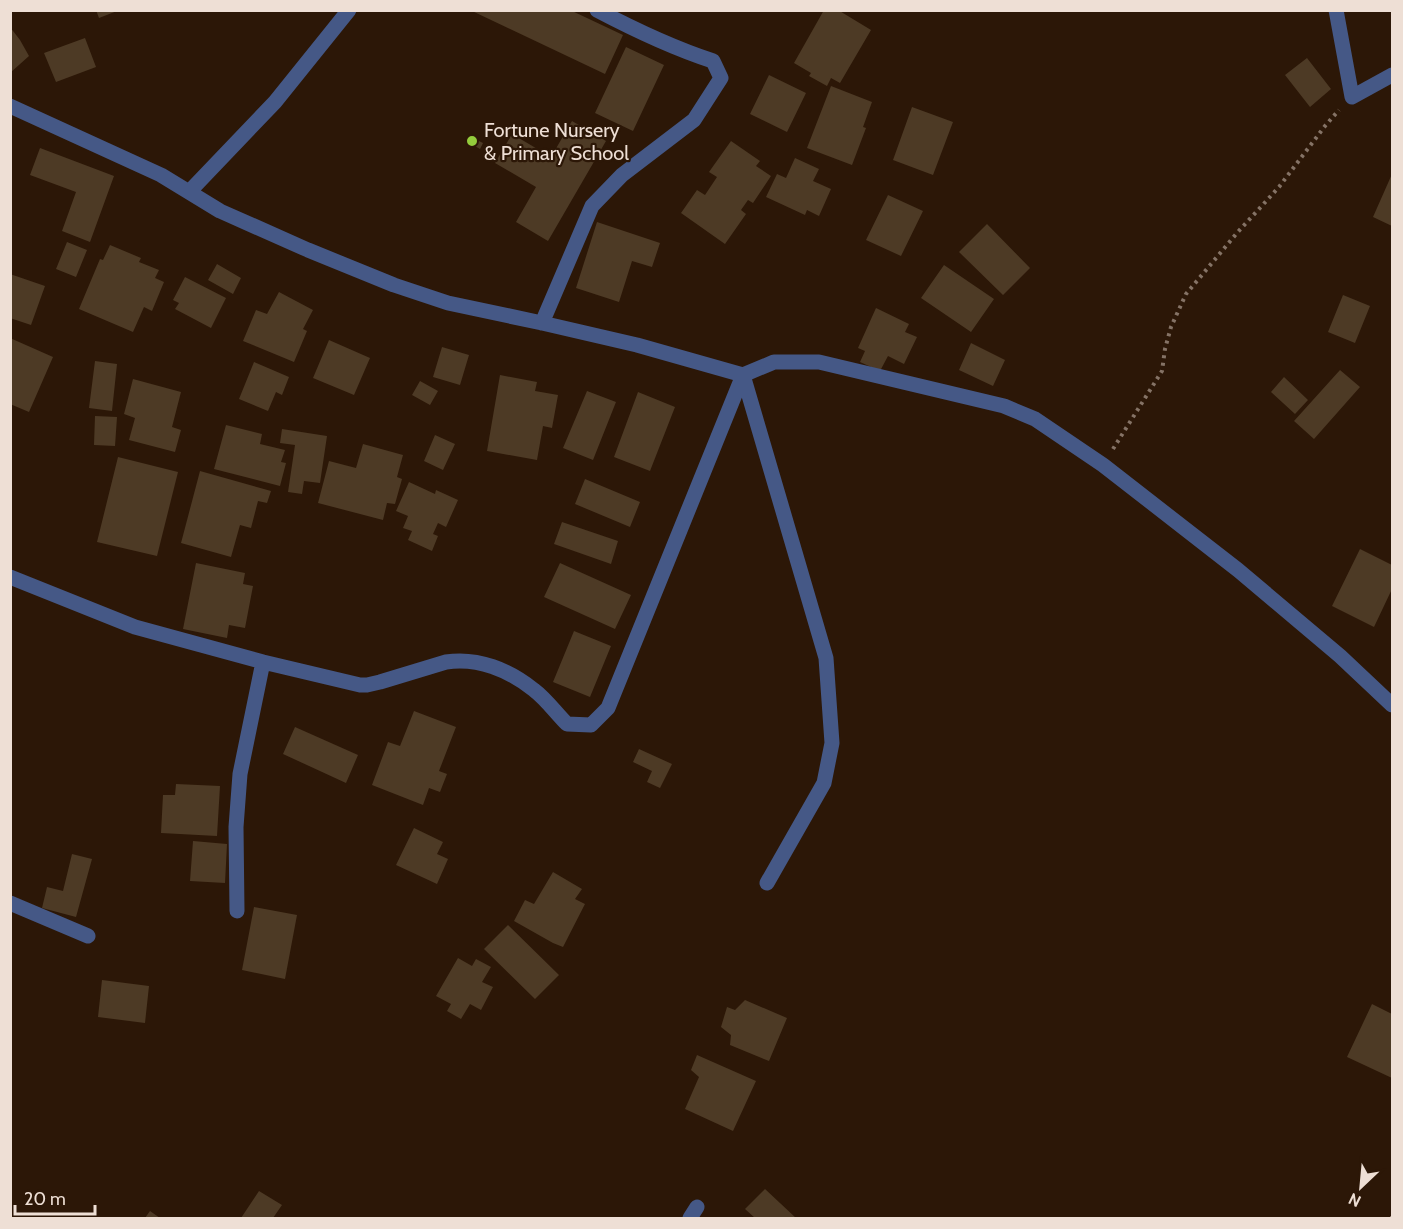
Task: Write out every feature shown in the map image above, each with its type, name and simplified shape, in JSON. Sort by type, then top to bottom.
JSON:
[{"type":"street","points":[[189,192],[275,102],[349,10]]},
{"type":"street","points":[[542,323],[592,206],[622,176],[694,120],[721,78],[713,61],[647,35],[597,10]]},
{"type":"street","points":[[1336,10],[1352,97],[1392,75]]},
{"type":"street","points":[[10,106],[161,175],[220,211],[394,285],[448,303],[637,345],[743,375],[774,362],[819,362],[959,394],[1004,406],[1035,419],[1103,465],[1247,577],[1340,656],[1392,705]]},
{"type":"street","points":[[10,577],[135,627],[360,685],[380,682],[446,662],[471,661],[503,670],[535,690],[567,724],[591,725],[608,708],[743,375]]},
{"type":"street","points":[[743,375],[826,658],[832,743],[824,783],[767,883]]},
{"type":"street","points":[[237,911],[236,827],[240,774],[264,662]]},
{"type":"street","points":[[10,903],[88,936]]},
{"type":"path","points":[[1103,465],[1162,371],[1165,349],[1186,294],[1279,187],[1325,126],[1352,97]]},
{"type":"building","points":[[96,10],[117,10],[117,11],[99,18]]},
{"type":"building","points":[[470,10],[570,10],[623,35],[605,74]]},
{"type":"building","points":[[824,10],[838,10],[871,30],[840,83],[831,78],[827,86],[809,76],[811,73],[794,63]]},
{"type":"building","points":[[10,27],[29,56],[10,73]]},
{"type":"building","points":[[85,38],[96,67],[56,82],[44,53]]},
{"type":"building","points":[[626,47],[664,65],[633,131],[595,113]]},
{"type":"building","points":[[1307,58],[1331,89],[1310,107],[1285,75]]},
{"type":"building","points":[[769,75],[806,93],[787,132],[750,114]]},
{"type":"building","points":[[831,86],[872,102],[863,127],[866,128],[852,165],[807,148]]},
{"type":"building","points":[[912,107],[953,122],[933,175],[893,160]]},
{"type":"building","points":[[572,121],[606,141],[548,241],[516,222],[536,187],[495,163],[512,134],[551,157]]},
{"type":"building","points":[[469,136],[483,143],[480,149],[466,141]]},
{"type":"building","points":[[731,141],[760,161],[756,166],[771,176],[753,203],[748,200],[741,210],[746,214],[725,244],[681,213],[697,190],[705,195],[717,177],[709,172]]},
{"type":"building","points":[[40,148],[114,176],[90,242],[62,231],[76,192],[30,175]]},
{"type":"building","points":[[795,158],[819,169],[813,181],[831,189],[819,216],[807,210],[805,215],[766,197],[777,174],[786,178]]},
{"type":"building","points":[[1392,174],[1392,226],[1373,217]]},
{"type":"building","points":[[888,195],[923,211],[901,256],[866,240]]},
{"type":"building","points":[[597,222],[660,243],[652,267],[632,261],[619,302],[576,288]]},
{"type":"building","points":[[987,224],[1030,268],[1003,295],[959,252]]},
{"type":"building","points":[[67,242],[87,250],[76,277],[56,269]]},
{"type":"building","points":[[110,245],[141,258],[139,262],[159,270],[155,278],[164,282],[152,311],[144,307],[133,332],[79,309],[100,259],[103,260]]},
{"type":"building","points":[[217,264],[241,278],[233,294],[208,280]]},
{"type":"building","points":[[944,265],[994,299],[971,332],[921,298]]},
{"type":"building","points":[[10,274],[45,286],[31,325],[10,318]]},
{"type":"building","points":[[185,277],[226,298],[211,328],[175,309],[179,303],[173,300]]},
{"type":"building","points":[[279,292],[313,310],[303,329],[307,331],[294,362],[243,341],[256,310],[267,314]]},
{"type":"building","points":[[1343,295],[1370,306],[1355,343],[1328,332]]},
{"type":"building","points":[[876,308],[909,324],[905,332],[917,337],[904,364],[888,356],[880,371],[860,362],[865,351],[858,348]]},
{"type":"building","points":[[10,338],[53,357],[29,412],[10,404]]},
{"type":"building","points":[[329,340],[370,358],[354,395],[313,378]]},
{"type":"building","points":[[971,343],[1005,360],[993,386],[959,370]]},
{"type":"building","points":[[442,347],[469,355],[460,385],[433,377]]},
{"type":"building","points":[[95,361],[117,364],[112,411],[89,408]]},
{"type":"building","points":[[254,362],[289,377],[282,395],[276,392],[268,411],[239,399]]},
{"type":"building","points":[[1340,370],[1360,387],[1314,439],[1294,421]]},
{"type":"building","points":[[500,375],[537,382],[535,391],[558,395],[552,428],[543,426],[537,460],[487,451]]},
{"type":"building","points":[[1284,377],[1308,400],[1295,414],[1271,392]]},
{"type":"building","points":[[133,379],[181,392],[172,427],[181,430],[175,452],[129,440],[135,418],[124,414]]},
{"type":"building","points":[[420,381],[438,391],[430,405],[412,395]]},
{"type":"building","points":[[587,391],[616,402],[593,460],[563,448]]},
{"type":"building","points":[[638,392],[675,407],[650,471],[614,457]]},
{"type":"building","points":[[95,416],[117,417],[115,446],[94,445]]},
{"type":"building","points":[[226,425],[262,434],[260,444],[285,450],[281,462],[286,463],[280,486],[214,469]]},
{"type":"building","points":[[282,429],[327,436],[320,483],[304,481],[302,494],[288,492],[295,445],[280,443]]},
{"type":"building","points":[[435,435],[455,444],[443,470],[424,461]]},
{"type":"building","points":[[363,444],[403,455],[397,477],[402,479],[395,504],[387,503],[383,520],[318,503],[329,461],[356,468]]},
{"type":"building","points":[[118,457],[178,472],[157,556],[97,542]]},
{"type":"building","points":[[200,471],[271,491],[267,503],[258,501],[251,528],[240,525],[231,557],[181,543]]},
{"type":"building","points":[[585,479],[640,502],[630,527],[575,504]]},
{"type":"building","points":[[409,482],[435,494],[436,490],[458,500],[446,527],[438,523],[433,534],[438,536],[432,551],[408,540],[412,531],[403,528],[408,516],[396,511]]},
{"type":"building","points":[[562,522],[618,541],[611,564],[554,544]]},
{"type":"building","points":[[1360,549],[1392,565],[1392,589],[1374,627],[1332,606]]},
{"type":"building","points":[[196,563],[245,573],[243,584],[253,586],[245,628],[229,625],[227,638],[183,629]]},
{"type":"building","points":[[560,563],[631,595],[615,629],[544,597]]},
{"type":"building","points":[[574,631],[611,646],[590,697],[553,682]]},
{"type":"building","points":[[414,711],[456,727],[439,771],[447,774],[440,792],[429,788],[423,805],[372,785],[388,742],[400,746]]},
{"type":"building","points":[[295,727],[358,755],[346,783],[283,754]]},
{"type":"building","points":[[639,749],[672,764],[660,788],[647,782],[652,771],[633,762]]},
{"type":"building","points":[[176,784],[220,786],[217,836],[161,833],[163,795],[175,795]]},
{"type":"building","points":[[414,828],[443,842],[437,854],[448,859],[437,884],[396,865]]},
{"type":"building","points":[[193,841],[227,844],[225,883],[190,881]]},
{"type":"building","points":[[72,854],[92,859],[76,917],[42,908],[47,887],[63,891]]},
{"type":"building","points":[[553,872],[582,889],[575,899],[585,904],[563,947],[514,921],[525,900],[534,904]]},
{"type":"building","points":[[254,907],[297,915],[285,979],[242,970]]},
{"type":"building","points":[[508,925],[559,975],[535,999],[484,949]]},
{"type":"building","points":[[458,958],[472,966],[476,959],[491,967],[482,982],[493,987],[481,1010],[470,1004],[461,1019],[447,1011],[451,1004],[436,996]]},
{"type":"building","points":[[102,980],[149,986],[145,1023],[98,1017]]},
{"type":"building","points":[[745,1000],[787,1018],[769,1061],[730,1045],[731,1035],[721,1027],[727,1007],[735,1010]]},
{"type":"building","points":[[1372,1004],[1392,1014],[1392,1078],[1347,1057]]},
{"type":"building","points":[[697,1055],[756,1081],[733,1131],[685,1109],[699,1077],[691,1070]]},
{"type":"building","points":[[765,1189],[796,1218],[755,1218],[745,1209]]},
{"type":"building","points":[[259,1191],[282,1205],[273,1218],[241,1218]]},
{"type":"building","points":[[150,1211],[160,1218],[145,1218]]},
{"type":"place","name":"Fortune Nursery & Primary School","points":[[472,141]]}]
